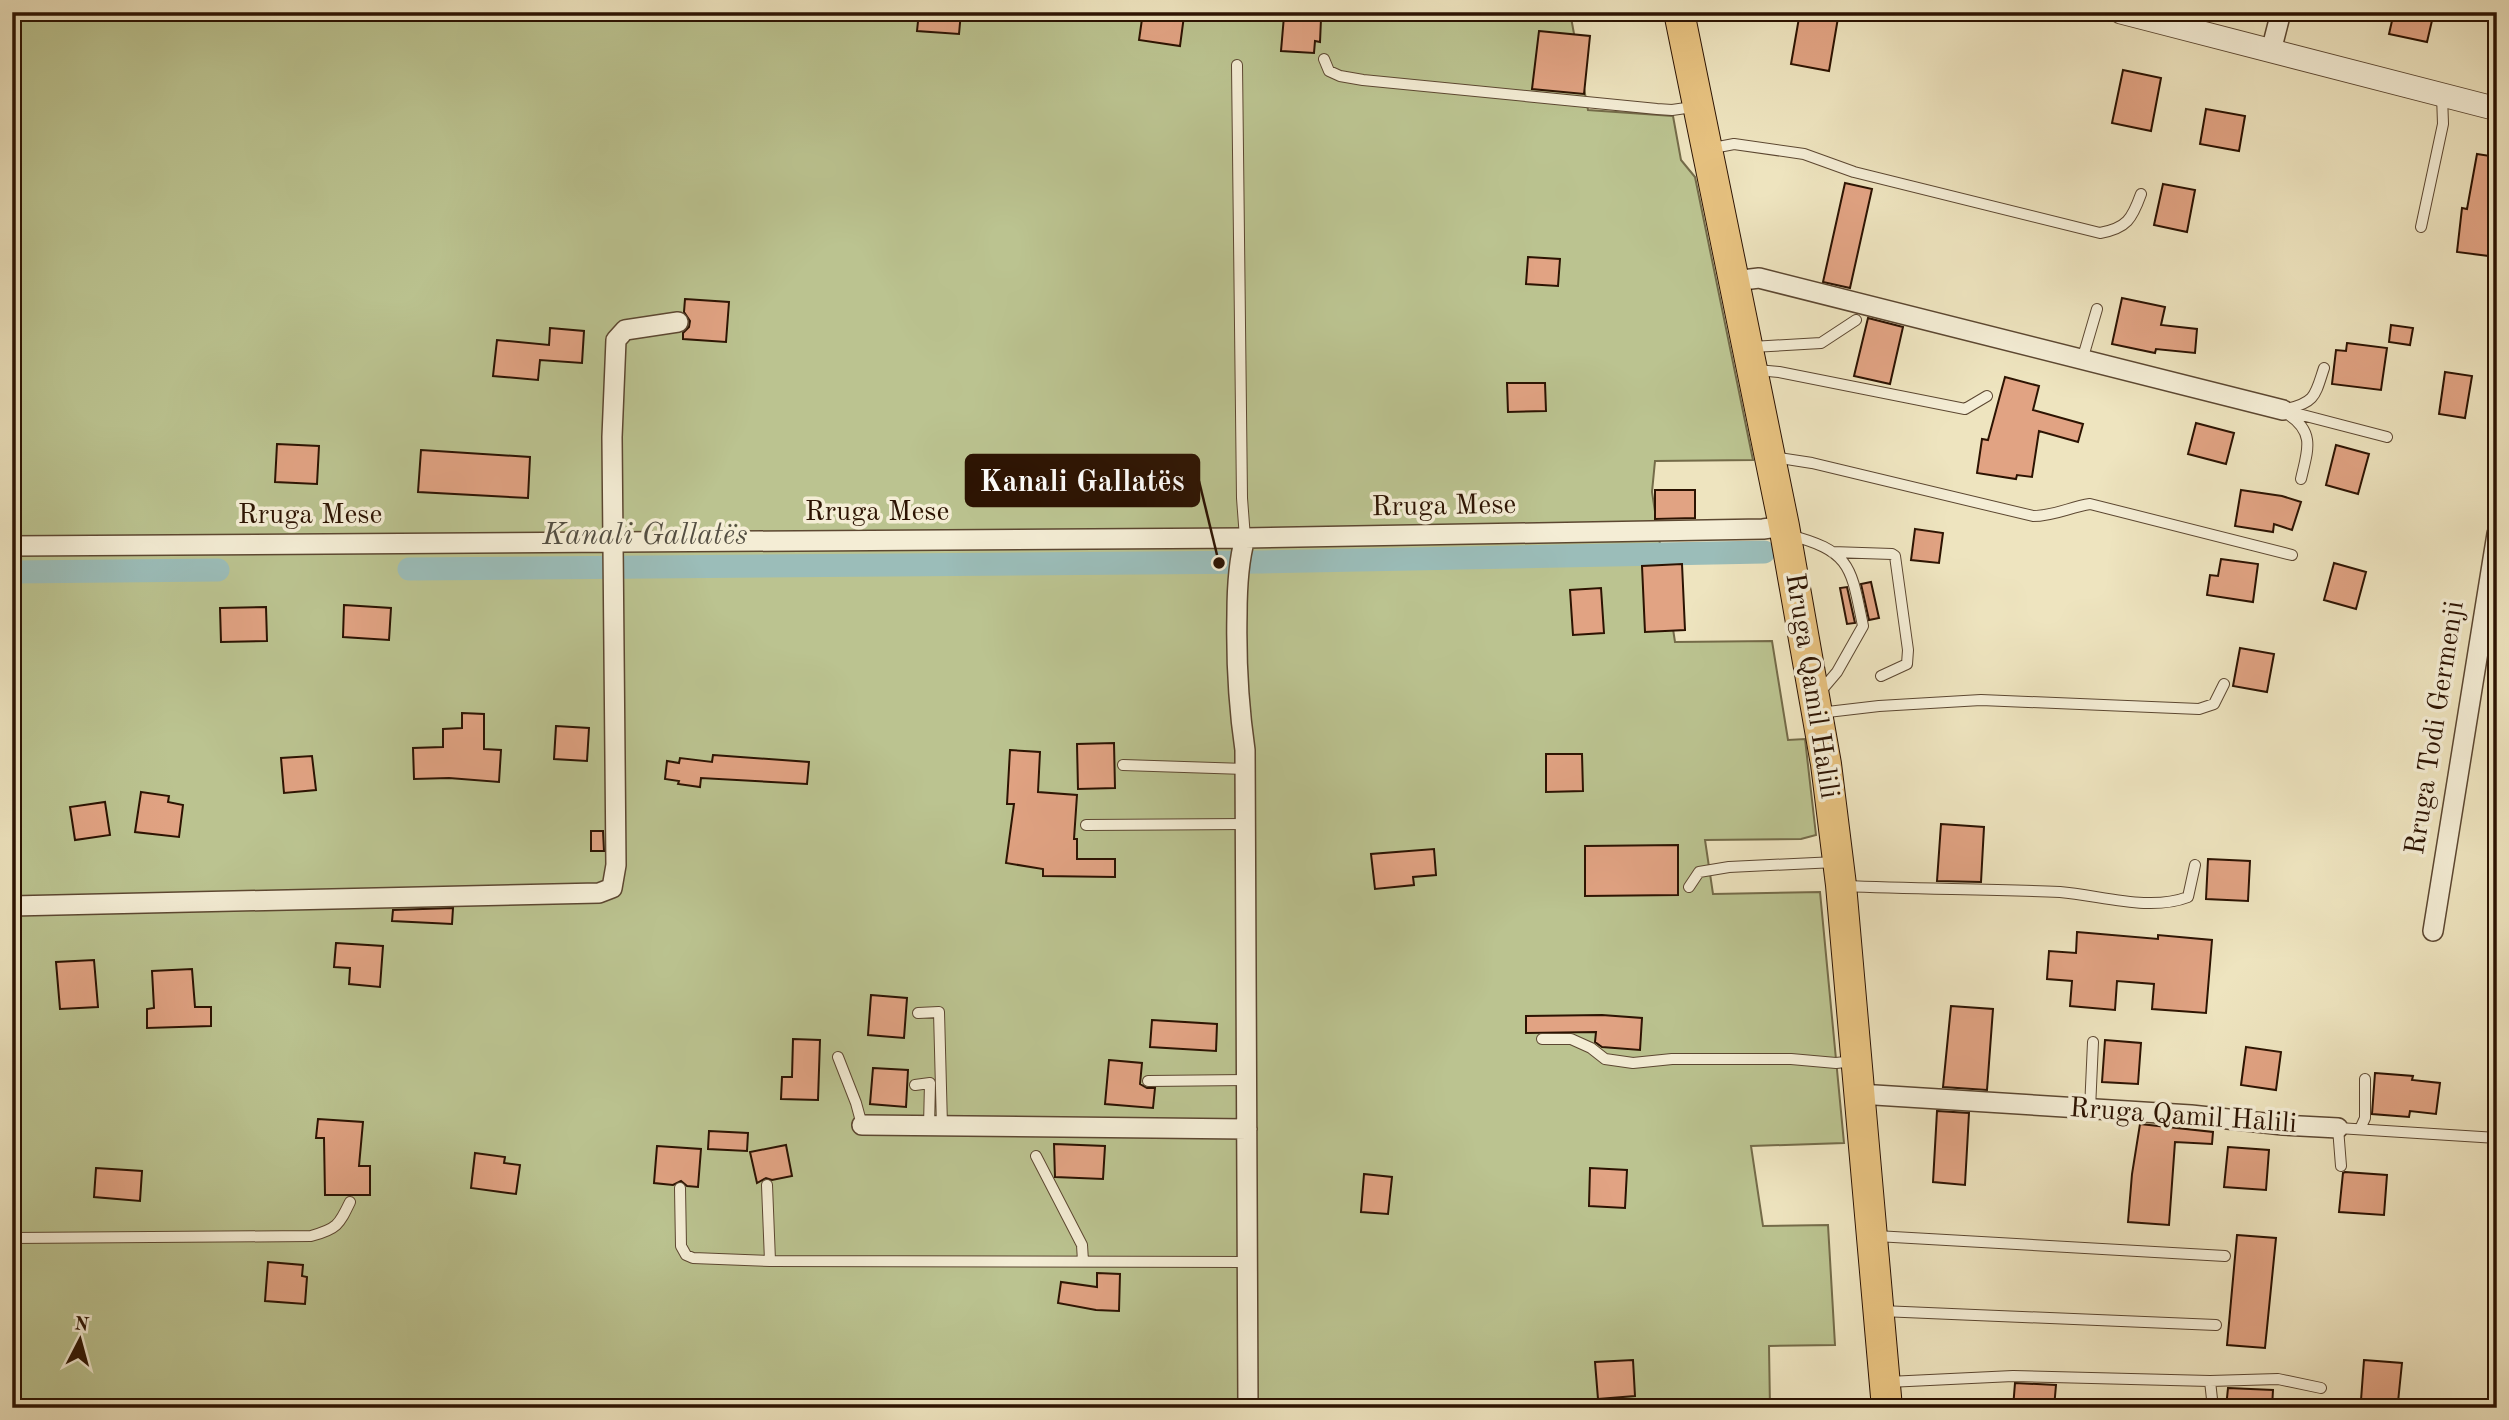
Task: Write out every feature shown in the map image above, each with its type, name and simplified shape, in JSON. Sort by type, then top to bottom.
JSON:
[{"type":"main road","name":"Rruga Qamil Halili","points":[[1679,12],[1785,530],[1817,705],[1839,874],[1886,1395]]},
{"type":"street","points":[[2121,12],[2497,109]]},
{"type":"street","points":[[2271,51],[2281,12]]},
{"type":"street","points":[[1734,281],[1759,278],[2283,410]]},
{"type":"street","points":[[12,906],[599,893],[612,888],[617,865],[612,582],[612,437],[616,340],[625,330],[678,322]]},
{"type":"street","name":"Rruga Mese","points":[[12,546],[614,548],[1243,545],[1785,530]]},
{"type":"street","name":"Rruga Todi Germenji","points":[[2433,930],[2497,534]]},
{"type":"street","points":[[1243,545],[1237,589],[1237,695],[1245,750],[1248,1408]]},
{"type":"street","name":"Rruga Qamil Halili","points":[[1859,1094],[2338,1128]]},
{"type":"street","points":[[862,1125],[1247,1129]]},
{"type":"lane","points":[[1324,58],[1329,71],[1363,80],[1657,109],[1698,106]]},
{"type":"lane","points":[[1237,65],[1243,545]]},
{"type":"lane","points":[[2421,227],[2443,124],[2442,95]]},
{"type":"lane","points":[[1707,149],[1734,144],[1804,154],[1854,172],[2099,233],[2122,226],[2133,217],[2141,194]]},
{"type":"lane","points":[[2080,359],[2097,309]]},
{"type":"lane","points":[[1750,358],[1821,343],[1856,320]]},
{"type":"lane","points":[[1750,358],[1779,372],[1965,410],[1987,396]]},
{"type":"lane","points":[[2283,410],[2306,405],[2316,394],[2324,369]]},
{"type":"lane","points":[[2283,410],[2387,437]]},
{"type":"lane","points":[[2283,410],[2300,422],[2309,444],[2301,479]]},
{"type":"lane","points":[[1769,456],[1812,463],[2033,516],[2049,516],[2070,507],[2090,505],[2292,555]]},
{"type":"lane","points":[[1785,530],[1812,541],[1845,563],[1852,575],[1863,626],[1817,705]]},
{"type":"lane","points":[[1832,552],[1895,556],[1908,650],[1907,664],[1881,676]]},
{"type":"lane","points":[[1817,705],[1879,706],[1981,700],[2199,709],[2214,704],[2224,684]]},
{"type":"lane","points":[[1123,765],[1245,769]]},
{"type":"lane","points":[[1086,825],[1246,824]]},
{"type":"lane","points":[[1689,887],[1699,872],[1729,867],[2174,902],[2188,897],[2195,865]]},
{"type":"lane","points":[[918,1013],[939,1012],[935,1126]]},
{"type":"lane","points":[[1542,1039],[1571,1040],[1591,1048],[1605,1059],[1633,1063],[1684,1059],[1791,1059],[1836,1063],[1856,1060]]},
{"type":"lane","points":[[2090,1109],[2092,1042]]},
{"type":"lane","points":[[838,1057],[862,1125]]},
{"type":"lane","points":[[2360,1129],[2365,1118],[2365,1079]]},
{"type":"lane","points":[[1148,1081],[1247,1080]]},
{"type":"lane","points":[[915,1085],[930,1083],[935,1126]]},
{"type":"lane","points":[[2341,1166],[2338,1128],[2497,1138]]},
{"type":"lane","points":[[1036,1157],[1082,1245],[1083,1262]]},
{"type":"lane","points":[[767,1185],[770,1261]]},
{"type":"lane","points":[[680,1188],[681,1246],[686,1255],[693,1258],[770,1261],[1248,1262]]},
{"type":"lane","points":[[12,1238],[311,1236],[333,1230],[350,1202]]},
{"type":"lane","points":[[1872,1236],[2225,1256]]},
{"type":"lane","points":[[1878,1311],[2216,1325]]},
{"type":"lane","name":"Rruga Qamil Halili","points":[[1886,1395],[2013,1376],[2210,1381],[2278,1379],[2322,1388]]},
{"type":"lane","points":[[2210,1381],[2213,1408]]},
{"type":"green space","points":[[12,12],[1570,12],[1588,110],[1673,116],[1681,160],[1695,177],[1753,460],[1655,461],[1652,492],[1675,642],[1772,641],[1788,740],[1805,739],[1816,835],[1801,839],[1705,840],[1713,894],[1820,892],[1844,1143],[1751,1146],[1763,1226],[1828,1225],[1835,1345],[1769,1346],[1770,1408],[12,1408]]},
{"type":"building","points":[[919,12],[961,12],[959,34],[917,31]]},
{"type":"building","points":[[1143,12],[1184,16],[1180,46],[1139,40]]},
{"type":"building","points":[[1800,12],[1839,12],[1829,71],[1791,64]]},
{"type":"building","points":[[2394,12],[2434,12],[2427,42],[2389,34]]},
{"type":"building","points":[[1284,16],[1321,19],[1320,42],[1315,41],[1314,53],[1281,51]]},
{"type":"building","points":[[1539,31],[1590,36],[1584,94],[1532,89]]},
{"type":"building","points":[[2123,70],[2161,78],[2151,131],[2112,123]]},
{"type":"building","points":[[2206,109],[2245,116],[2239,151],[2200,144]]},
{"type":"building","points":[[2477,154],[2497,157],[2497,257],[2457,252],[2462,208],[2467,209]]},
{"type":"building","points":[[1845,183],[1872,189],[1850,288],[1823,282]]},
{"type":"building","points":[[2163,184],[2195,190],[2187,232],[2154,225]]},
{"type":"building","points":[[1528,257],[1560,259],[1558,286],[1526,284]]},
{"type":"building","points":[[2122,298],[2165,307],[2161,325],[2197,329],[2195,353],[2156,349],[2155,353],[2112,344]]},
{"type":"building","points":[[685,299],[729,302],[726,342],[683,339],[683,333],[689,327],[690,321],[684,312]]},
{"type":"building","points":[[1868,318],[1903,327],[1890,384],[1854,376]]},
{"type":"building","points":[[2391,325],[2413,328],[2410,345],[2389,342]]},
{"type":"building","points":[[550,328],[584,331],[582,363],[540,360],[538,380],[493,376],[497,340],[549,345]]},
{"type":"building","points":[[2347,343],[2387,348],[2381,390],[2332,384],[2336,350],[2346,351]]},
{"type":"building","points":[[2445,372],[2472,376],[2465,418],[2439,414]]},
{"type":"building","points":[[2005,377],[2039,386],[2033,410],[2083,424],[2078,442],[2039,431],[2032,477],[2017,475],[2016,479],[1977,473],[1982,439],[1988,440]]},
{"type":"building","points":[[1507,383],[1545,383],[1546,411],[1508,412]]},
{"type":"building","points":[[2196,423],[2234,433],[2226,464],[2188,454]]},
{"type":"building","points":[[277,444],[319,446],[317,484],[275,482]]},
{"type":"building","points":[[2336,445],[2369,454],[2358,494],[2326,485]]},
{"type":"building","points":[[421,450],[530,457],[528,498],[418,492]]},
{"type":"building","points":[[1655,490],[1695,490],[1695,518],[1655,519]]},
{"type":"building","points":[[2241,490],[2282,496],[2301,502],[2292,530],[2274,524],[2273,532],[2235,526]]},
{"type":"building","points":[[1915,529],[1943,533],[1939,563],[1911,560]]},
{"type":"building","points":[[2221,559],[2258,564],[2253,602],[2207,595],[2210,575],[2218,576]]},
{"type":"building","points":[[2334,563],[2366,572],[2356,609],[2324,600]]},
{"type":"building","points":[[1682,564],[1685,630],[1645,632],[1642,566]]},
{"type":"building","points":[[1871,582],[1879,618],[1869,620],[1861,584]]},
{"type":"building","points":[[1847,587],[1855,623],[1847,624],[1840,588]]},
{"type":"building","points":[[1601,588],[1604,633],[1573,635],[1570,590]]},
{"type":"building","points":[[344,605],[391,608],[389,640],[343,637]]},
{"type":"building","points":[[266,607],[267,641],[221,642],[220,608]]},
{"type":"building","points":[[2240,648],[2274,654],[2267,692],[2233,686]]},
{"type":"building","points":[[462,713],[484,714],[484,749],[501,750],[499,782],[449,778],[414,779],[413,748],[443,747],[443,729],[462,728]]},
{"type":"building","points":[[556,726],[589,728],[587,761],[554,759]]},
{"type":"building","points":[[1114,743],[1115,788],[1078,789],[1077,744]]},
{"type":"building","points":[[1010,750],[1040,752],[1038,792],[1077,795],[1074,839],[1077,839],[1077,859],[1115,859],[1115,877],[1043,876],[1043,869],[1006,863],[1014,804],[1007,804]]},
{"type":"building","points":[[1546,754],[1582,754],[1583,791],[1546,792]]},
{"type":"building","points":[[713,755],[809,762],[807,784],[701,778],[700,787],[665,779],[667,761],[679,763],[680,758],[712,762]]},
{"type":"building","points":[[312,756],[316,790],[284,793],[281,758]]},
{"type":"building","points":[[141,792],[169,796],[168,802],[183,805],[179,837],[135,832]]},
{"type":"building","points":[[105,802],[110,835],[75,840],[70,807]]},
{"type":"building","points":[[1941,824],[1984,827],[1981,882],[1937,881]]},
{"type":"building","points":[[591,831],[603,831],[604,851],[591,851]]},
{"type":"building","points":[[1678,845],[1678,895],[1585,896],[1585,846]]},
{"type":"building","points":[[1434,849],[1436,875],[1413,877],[1414,885],[1375,889],[1371,854]]},
{"type":"building","points":[[2208,859],[2250,861],[2248,901],[2206,899]]},
{"type":"building","points":[[453,908],[452,924],[392,921],[393,910]]},
{"type":"building","points":[[2077,932],[2158,939],[2158,935],[2212,940],[2206,1013],[2152,1009],[2154,984],[2117,981],[2115,1010],[2070,1006],[2072,981],[2047,979],[2049,951],[2076,953]]},
{"type":"building","points":[[336,943],[383,946],[380,987],[349,984],[350,968],[334,967]]},
{"type":"building","points":[[94,960],[98,1007],[60,1009],[56,962]]},
{"type":"building","points":[[192,969],[195,1007],[211,1007],[211,1026],[147,1028],[147,1009],[154,1008],[152,971]]},
{"type":"building","points":[[871,995],[907,998],[904,1038],[868,1035]]},
{"type":"building","points":[[1951,1006],[1993,1009],[1987,1090],[1943,1087]]},
{"type":"building","points":[[1602,1015],[1642,1018],[1640,1050],[1602,1047],[1595,1042],[1596,1032],[1526,1033],[1526,1016]]},
{"type":"building","points":[[1152,1020],[1217,1024],[1216,1051],[1150,1047]]},
{"type":"building","points":[[793,1039],[820,1040],[818,1100],[781,1099],[782,1077],[792,1077]]},
{"type":"building","points":[[2105,1040],[2141,1043],[2138,1084],[2102,1082]]},
{"type":"building","points":[[2246,1047],[2281,1052],[2276,1090],[2241,1085]]},
{"type":"building","points":[[1109,1060],[1142,1063],[1140,1084],[1155,1088],[1153,1108],[1105,1104]]},
{"type":"building","points":[[873,1068],[908,1070],[906,1107],[870,1104]]},
{"type":"building","points":[[2375,1073],[2413,1076],[2412,1080],[2440,1083],[2436,1114],[2410,1111],[2409,1117],[2372,1114]]},
{"type":"building","points":[[1937,1111],[1969,1113],[1965,1185],[1933,1182]]},
{"type":"building","points":[[318,1119],[363,1122],[359,1166],[370,1166],[370,1195],[325,1195],[324,1138],[316,1138]]},
{"type":"building","points":[[2140,1124],[2213,1132],[2212,1144],[2175,1142],[2169,1225],[2128,1222]]},
{"type":"building","points":[[709,1131],[748,1133],[747,1151],[708,1149]]},
{"type":"building","points":[[1054,1144],[1105,1146],[1103,1179],[1055,1177]]},
{"type":"building","points":[[786,1145],[792,1176],[772,1180],[766,1178],[757,1183],[750,1152]]},
{"type":"building","points":[[657,1146],[701,1149],[698,1187],[687,1186],[681,1181],[673,1185],[654,1183]]},
{"type":"building","points":[[2228,1147],[2269,1150],[2266,1190],[2224,1187]]},
{"type":"building","points":[[475,1153],[505,1157],[504,1163],[520,1165],[516,1194],[471,1188]]},
{"type":"building","points":[[96,1168],[142,1171],[140,1201],[94,1197]]},
{"type":"building","points":[[1590,1168],[1627,1170],[1625,1208],[1589,1206]]},
{"type":"building","points":[[2345,1172],[2387,1175],[2384,1215],[2339,1212]]},
{"type":"building","points":[[1364,1174],[1392,1177],[1388,1214],[1361,1212]]},
{"type":"building","points":[[2237,1235],[2276,1238],[2265,1348],[2227,1345]]},
{"type":"building","points":[[268,1262],[303,1265],[302,1276],[307,1277],[305,1304],[265,1301]]},
{"type":"building","points":[[1097,1273],[1120,1274],[1119,1311],[1058,1303],[1061,1282],[1097,1287]]},
{"type":"building","points":[[1633,1360],[1635,1396],[1598,1399],[1595,1362]]},
{"type":"building","points":[[2364,1360],[2402,1363],[2398,1402],[2361,1400]]},
{"type":"building","points":[[2015,1383],[2056,1385],[2054,1408],[2013,1408]]},
{"type":"building","points":[[2228,1388],[2273,1390],[2272,1408],[2226,1408]]},
{"type":"waterway","name":"Kanali Gallatës","points":[[409,569],[1262,562],[1764,552]]},
{"type":"waterway","name":"Kanali Gallatës","points":[[12,572],[218,570]]},
{"type":"place","name":"Kanali Gallatës","points":[[1219,563]]}]
